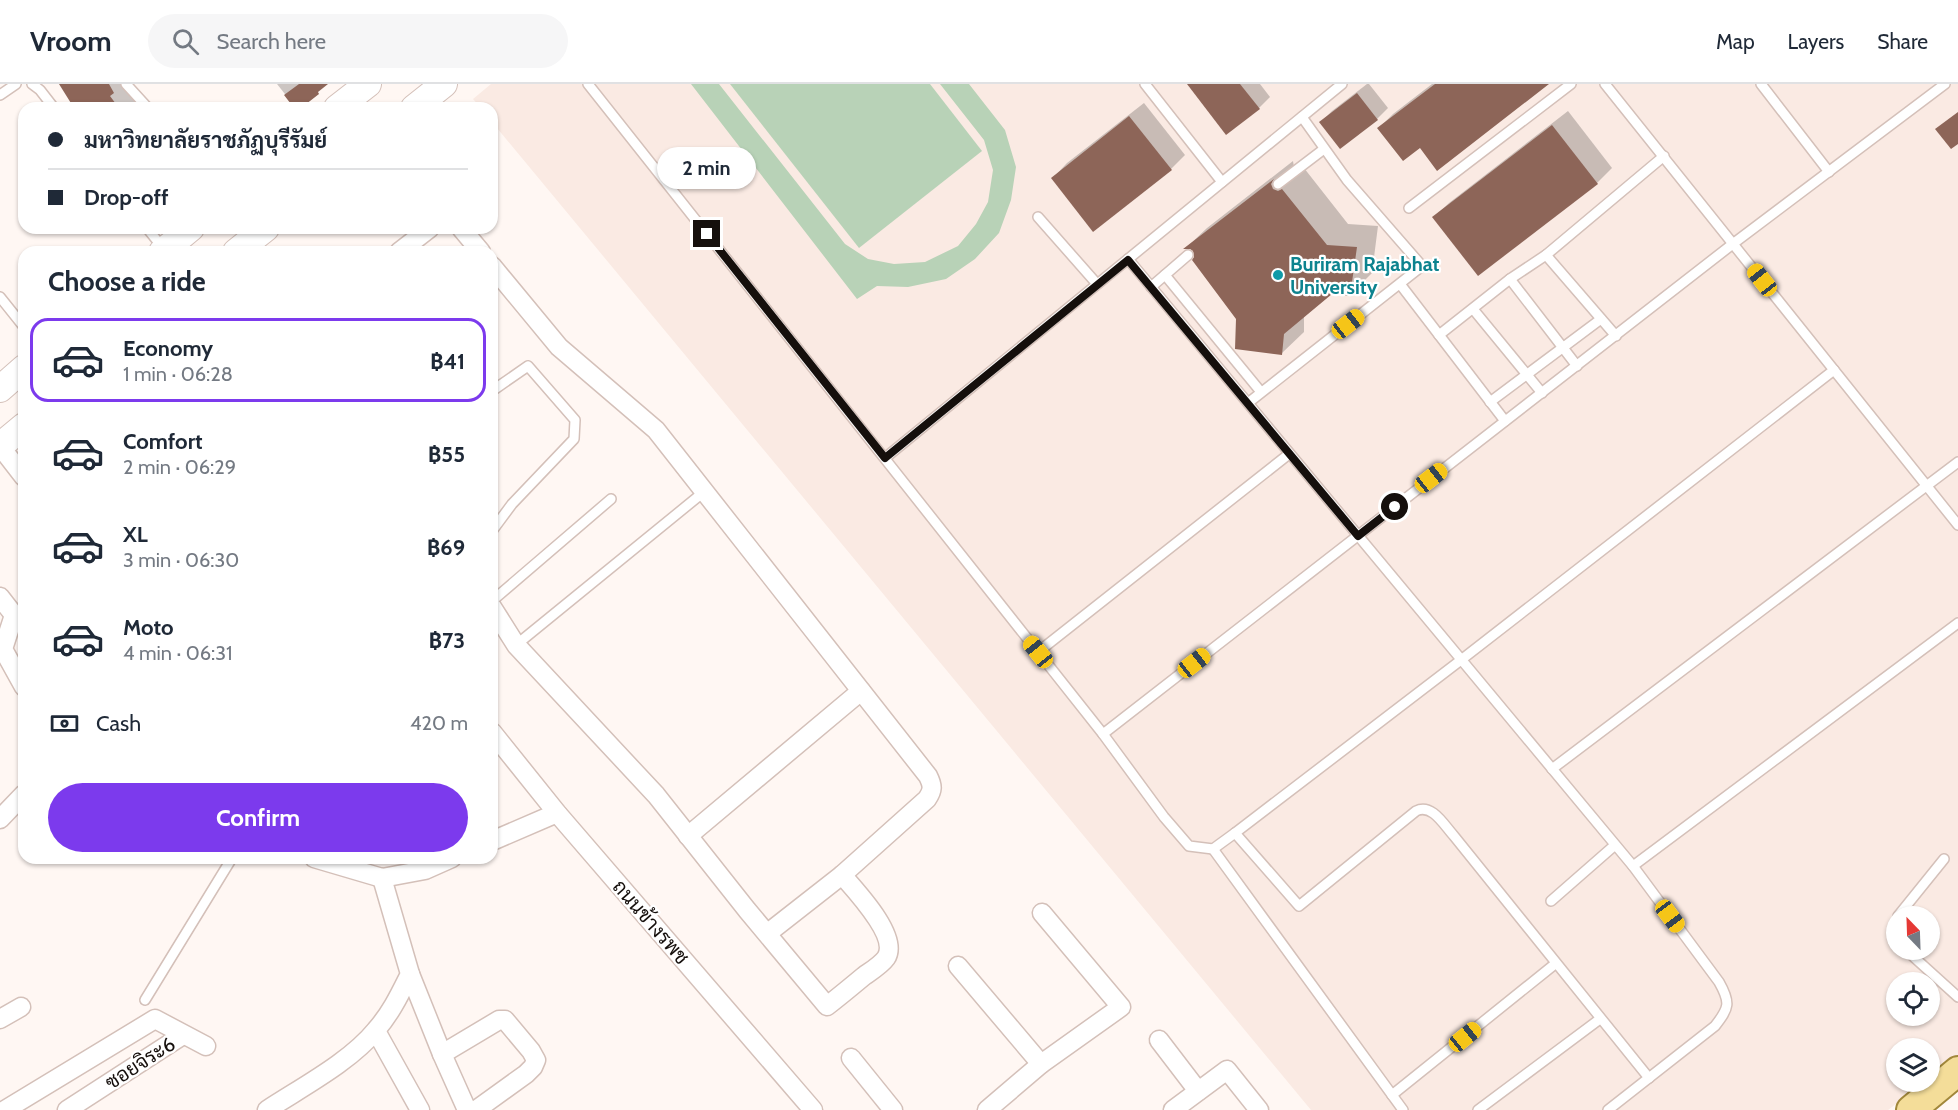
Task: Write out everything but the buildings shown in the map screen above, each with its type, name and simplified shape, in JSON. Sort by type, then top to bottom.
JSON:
[{"type":"main road","points":[[422,102],[444,84]]},
{"type":"main road","points":[[344,102],[361,86]]},
{"type":"main road","points":[[169,246],[184,234]]},
{"type":"main road","points":[[244,246],[258,234]]},
{"type":"main road","points":[[0,389],[18,373]]},
{"type":"main road","points":[[0,446],[18,431]]},
{"type":"main road","points":[[1911,1110],[1958,1071]]},
{"type":"street","points":[[407,246],[422,234]]},
{"type":"street","points":[[466,234],[476,246]]},
{"type":"street","points":[[498,273],[559,347],[656,430],[933,785],[927,799],[842,875],[768,933]]},
{"type":"street","points":[[0,446],[18,469]]},
{"type":"street","points":[[0,597],[14,615],[3,649],[18,676]]},
{"type":"street","points":[[498,616],[516,645],[656,795],[827,1006],[886,958],[889,950],[885,932],[876,917],[842,875]]},
{"type":"street","points":[[688,836],[861,691]]},
{"type":"street","name":"ถนนข้างรพช","points":[[498,739],[557,813],[813,1110]]},
{"type":"street","points":[[0,819],[18,800]]},
{"type":"street","points":[[498,838],[557,813]]},
{"type":"street","points":[[333,864],[382,879],[425,870],[438,864]]},
{"type":"street","points":[[382,879],[410,974],[441,1054],[467,1110]]},
{"type":"street","points":[[987,1110],[1041,1064],[1121,1007],[1042,913]]},
{"type":"street","points":[[958,966],[1041,1064]]},
{"type":"street","points":[[267,1110],[358,1050],[393,1009],[410,974]]},
{"type":"street","points":[[0,1019],[21,1007]]},
{"type":"street","points":[[5,1110],[156,1019],[206,1046]]},
{"type":"street","points":[[441,1054],[499,1020],[506,1020],[531,1051],[536,1060],[533,1067],[476,1110]]},
{"type":"street","points":[[376,1031],[420,1110]]},
{"type":"street","name":"ซอยจิระ6","points":[[67,1110],[183,1035]]},
{"type":"street","points":[[1159,1040],[1198,1091]]},
{"type":"street","points":[[851,1058],[893,1110]]},
{"type":"street","points":[[1173,1110],[1227,1070],[1259,1110]]},
{"type":"lane","points":[[0,95],[16,84]]},
{"type":"lane","points":[[32,84],[49,102]]},
{"type":"lane","points":[[126,84],[142,102]]},
{"type":"lane","points":[[588,84],[1103,734],[1164,817],[1189,846],[1213,849],[1235,833],[1834,370]]},
{"type":"lane","points":[[1145,84],[1222,182]]},
{"type":"lane","points":[[885,458],[1342,84]]},
{"type":"lane","points":[[1554,84],[1560,94]]},
{"type":"lane","points":[[1409,208],[1571,84]]},
{"type":"lane","points":[[1605,84],[1958,525]]},
{"type":"lane","points":[[1761,84],[1829,172]]},
{"type":"lane","points":[[1103,734],[1734,243],[1945,84]]},
{"type":"lane","points":[[1248,403],[1422,266],[1347,180],[1302,117]]},
{"type":"lane","points":[[1278,184],[1324,149]]},
{"type":"lane","points":[[1439,335],[1510,279],[1546,255],[1664,156]]},
{"type":"lane","points":[[1038,217],[1097,284]]},
{"type":"lane","points":[[1151,287],[1188,255]]},
{"type":"lane","points":[[1546,255],[1616,336]]},
{"type":"lane","points":[[1128,260],[1633,866],[1728,997],[1726,1011],[1715,1026],[1608,1110]]},
{"type":"lane","points":[[1165,275],[1261,392]]},
{"type":"lane","points":[[1510,279],[1577,366]]},
{"type":"lane","points":[[1400,284],[1505,422]]},
{"type":"lane","points":[[0,297],[18,320]]},
{"type":"lane","points":[[1473,309],[1542,393]]},
{"type":"lane","points":[[1490,402],[1601,319]]},
{"type":"lane","points":[[498,387],[528,366],[574,420],[574,440],[512,504],[498,523]]},
{"type":"lane","points":[[1038,652],[1289,454]]},
{"type":"lane","points":[[1552,769],[1958,462]]},
{"type":"lane","points":[[516,645],[705,491]]},
{"type":"lane","points":[[498,596],[611,499]]},
{"type":"lane","points":[[1633,866],[1958,622]]},
{"type":"lane","points":[[1235,833],[1299,906],[1416,811],[1423,808],[1429,809],[1649,1078]]},
{"type":"lane","points":[[1551,901],[1615,845]]},
{"type":"lane","points":[[1213,849],[1403,1110]]},
{"type":"lane","points":[[1906,906],[1944,859]]},
{"type":"lane","points":[[145,1000],[228,864]]},
{"type":"lane","points":[[1917,960],[1958,997]]},
{"type":"lane","points":[[1392,1095],[1555,964]]},
{"type":"lane","points":[[1478,1110],[1600,1019]]},
{"type":"shaded area","points":[[491,84],[1958,84],[1958,1056],[1940,1070],[1940,1038],[1886,1038],[1886,1092],[1912,1092],[1888,1110],[1311,1110],[498,129],[498,102],[476,102],[473,99]]},
{"type":"green space","points":[[691,84],[719,84],[845,244],[868,259],[894,264],[925,262],[958,246],[976,224],[988,202],[993,170],[984,140],[940,84],[969,84],[1005,130],[1016,167],[1011,200],[999,233],[975,259],[946,279],[908,287],[877,286],[857,299]]},
{"type":"green space","points":[[730,84],[930,84],[982,151],[859,248]]},
{"type":"place","name":"Buriram Rajabhat University","points":[[1278,275]]},
{"type":"route","points":[[707,234],[885,458],[1128,260],[1358,536],[1395,507]]}]
